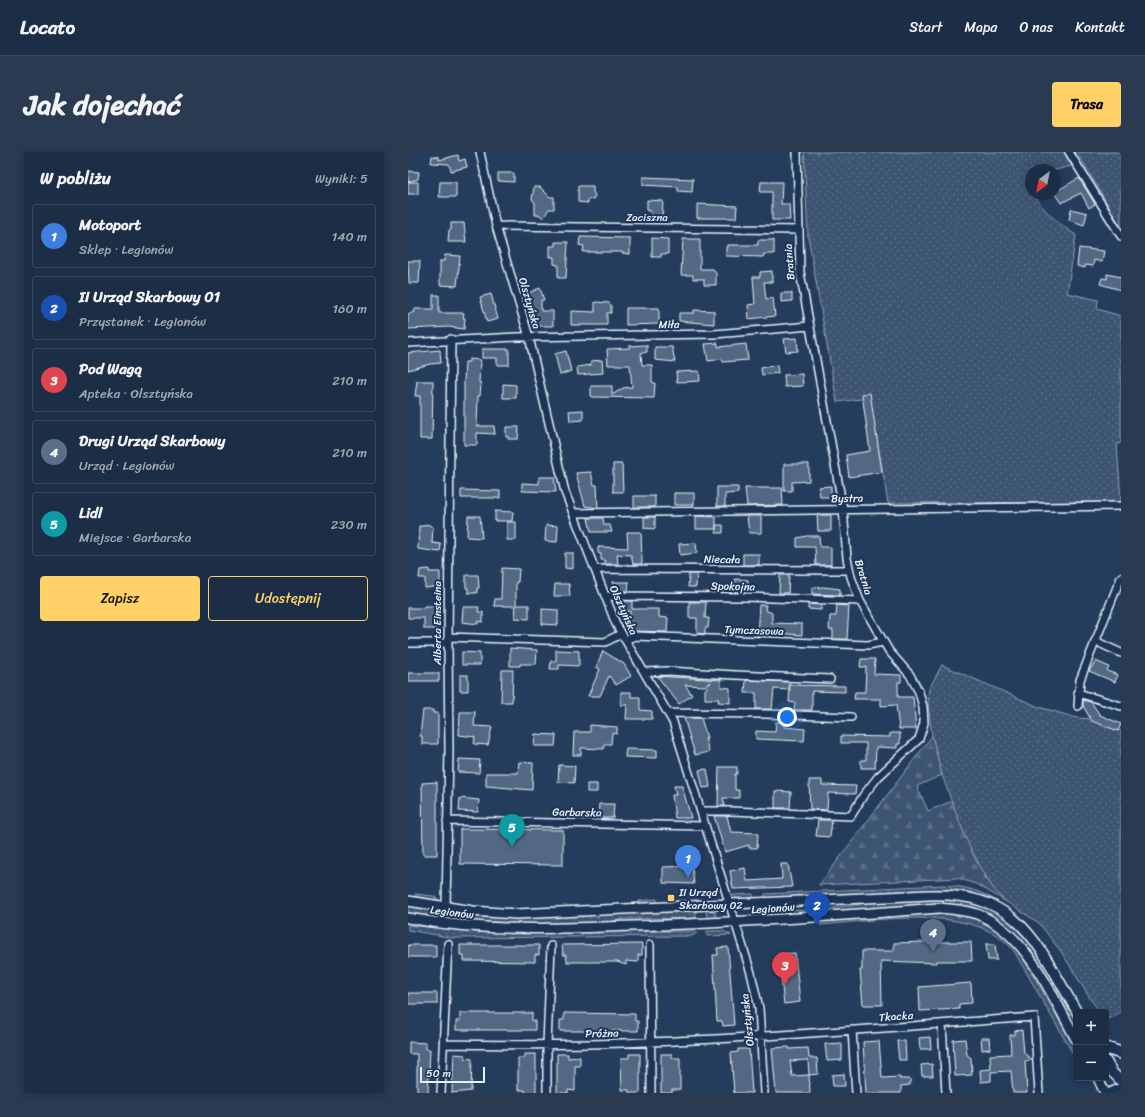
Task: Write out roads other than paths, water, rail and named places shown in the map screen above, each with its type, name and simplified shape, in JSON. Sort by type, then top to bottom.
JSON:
[{"type":"main road","points":[[1109,1049],[1121,1053]]},
{"type":"street","name":"Olsztyńska","points":[[480,152],[496,226],[529,337],[565,492],[605,596],[623,637],[673,722],[730,905],[756,992],[764,1093]]},
{"type":"street","name":"Bratnia","points":[[701,811],[851,816],[863,796],[878,777],[919,740],[924,723],[923,707],[919,692],[910,675],[883,642],[860,601],[849,570],[843,509],[800,272],[797,152]]},
{"type":"street","points":[[1070,152],[1121,236]]},
{"type":"street","name":"Zaciszna","points":[[496,226],[798,230]]},
{"type":"street","name":"Miła","points":[[408,343],[451,339],[714,334],[810,326]]},
{"type":"street","name":"Alberta Einsteina","points":[[446,907],[451,339]]},
{"type":"street","name":"Bystra","points":[[574,513],[1121,506]]},
{"type":"street","name":"Niecała","points":[[595,569],[849,570]]},
{"type":"street","points":[[1078,706],[1080,680],[1121,577]]},
{"type":"street","name":"Spokojna","points":[[605,596],[746,596],[860,601]]},
{"type":"street","name":"Tymczasowa","points":[[408,643],[448,640],[605,642],[623,637],[634,636],[868,645],[883,642]]},
{"type":"street","points":[[1095,641],[1121,653]]},
{"type":"street","points":[[644,672],[667,671],[830,678]]},
{"type":"street","points":[[1078,693],[1121,706]]},
{"type":"street","points":[[668,713],[851,717]]},
{"type":"street","name":"Garbarska","points":[[447,821],[705,826]]},
{"type":"street","name":"Legionów","points":[[408,901],[473,911],[516,914],[947,894],[976,898],[1005,913],[1028,932],[1075,1009]]},
{"type":"street","name":"Legionów","points":[[408,918],[493,929],[735,923],[938,908],[959,910],[976,914],[1004,929],[1027,955],[1073,1034]]},
{"type":"street","points":[[441,1093],[448,944]]},
{"type":"street","points":[[650,945],[651,1093]]},
{"type":"street","points":[[547,1093],[547,1045],[551,946]]},
{"type":"street","name":"Tkacka","points":[[760,1036],[1034,1017],[1040,1093]]},
{"type":"street","points":[[942,1024],[946,1093]]},
{"type":"street","points":[[852,1030],[856,1093]]},
{"type":"street","name":"Próżna","points":[[444,1044],[547,1045],[651,1043],[760,1036]]},
{"type":"street","points":[[1109,1066],[1121,1081]]},
{"type":"street","points":[[1099,1081],[1105,1093]]},
{"type":"street","points":[[1110,1093],[1121,1088]]},
{"type":"place","name":"Lidl","points":[[512,847]]},
{"type":"place","name":"Motoport","points":[[688,878]]},
{"type":"place","name":"II Urząd Skarbowy 02","points":[[671,898]]},
{"type":"place","name":"II Urząd Skarbowy 01","points":[[817,925]]},
{"type":"place","name":"Drugi Urząd Skarbowy","points":[[933,952]]},
{"type":"place","name":"Pod Wagą","points":[[785,985]]}]
